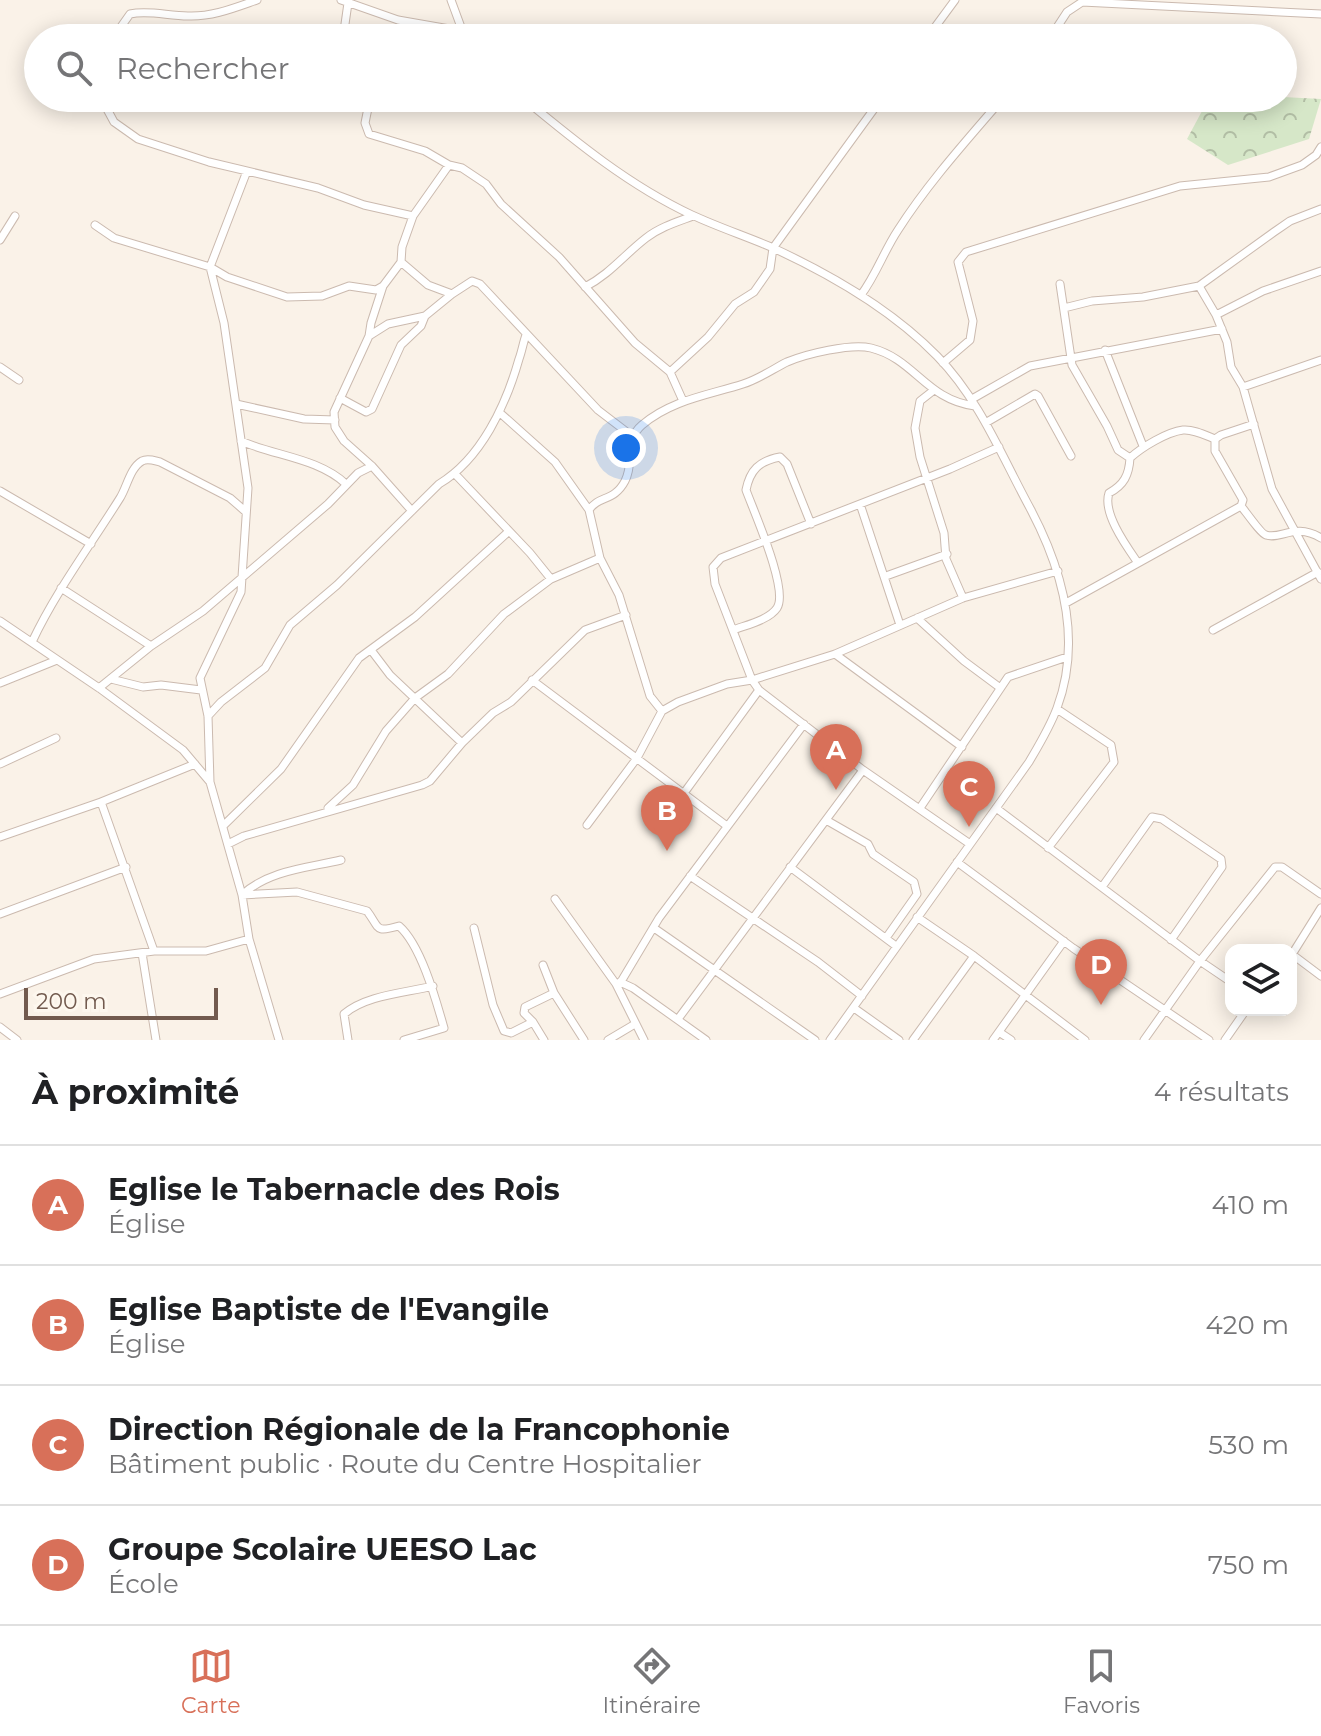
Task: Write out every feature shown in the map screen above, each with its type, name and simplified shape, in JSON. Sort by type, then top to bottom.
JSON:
[{"type":"street","points":[[120,24],[130,14],[216,14],[257,0]]},
{"type":"street","points":[[451,0],[459,24]]},
{"type":"street","points":[[937,24],[955,0]]},
{"type":"street","points":[[344,24],[345,1],[416,24]]},
{"type":"street","points":[[1059,24],[1067,12],[1082,2],[1321,14]]},
{"type":"street","points":[[109,112],[114,122],[138,139],[318,188],[364,205],[413,216]]},
{"type":"street","points":[[367,112],[365,123],[369,134],[425,151],[449,165],[462,168],[486,184],[501,204],[559,257],[635,343],[670,372],[683,401]]},
{"type":"street","points":[[540,112],[638,185],[693,216],[773,248],[861,295],[918,338],[943,363],[987,422],[1040,527],[1058,571],[1068,627],[1067,657],[1057,709],[1029,762],[830,1040]]},
{"type":"street","points":[[670,372],[708,337],[735,304],[754,292],[770,269],[773,248],[872,112]]},
{"type":"street","points":[[861,295],[897,231],[991,112]]},
{"type":"street","points":[[943,363],[970,340],[973,321],[958,262],[966,252],[1180,186],[1269,177],[1302,165],[1321,147]]},
{"type":"street","points":[[412,511],[372,466],[344,441],[335,427],[334,412],[369,336],[383,286],[401,262],[402,247],[413,216],[449,165]]},
{"type":"street","points":[[247,171],[210,267],[224,323],[248,488],[242,541],[243,578],[241,592],[200,678],[208,716],[210,782],[242,895],[249,939],[279,1040]]},
{"type":"street","points":[[1064,308],[1092,301],[1143,297],[1199,286],[1282,226],[1321,209]]},
{"type":"street","points":[[0,240],[15,216]]},
{"type":"street","points":[[585,287],[612,271],[653,233],[693,216]]},
{"type":"street","points":[[95,225],[123,242],[210,267],[227,277],[274,294],[298,298],[322,296],[345,286],[369,290],[383,286]]},
{"type":"street","points":[[401,262],[428,285],[452,294]]},
{"type":"street","points":[[1216,315],[1263,291],[1321,271]]},
{"type":"street","points":[[369,336],[388,324],[425,316],[472,281],[480,284],[598,410],[632,436]]},
{"type":"street","points":[[1060,284],[1072,365],[1118,450],[1130,458]]},
{"type":"street","points":[[1199,286],[1227,342],[1231,367],[1243,387],[1272,489],[1319,576],[1213,630]]},
{"type":"street","points":[[340,398],[366,412],[372,409],[401,345],[421,326],[425,316]]},
{"type":"street","points":[[589,510],[594,504],[614,496],[624,483],[629,470],[632,436],[640,426],[659,412],[683,401],[747,382],[791,360],[860,345],[891,355],[956,404],[973,402],[1030,366],[1222,329]]},
{"type":"street","points":[[208,716],[265,668],[290,625],[337,585],[439,484],[456,475],[499,412],[526,335]]},
{"type":"street","points":[[1105,350],[1143,446]]},
{"type":"street","points":[[1243,387],[1321,360]]},
{"type":"street","points":[[0,367],[19,380]]},
{"type":"street","points":[[934,390],[920,401],[915,428],[944,533],[946,559],[963,598]]},
{"type":"street","points":[[987,422],[1035,394],[1071,456]]},
{"type":"street","points":[[236,404],[304,419],[335,420]]},
{"type":"street","points":[[499,412],[555,462],[589,510],[600,558],[619,595],[650,696],[662,711]]},
{"type":"street","points":[[1215,439],[1254,424]]},
{"type":"street","points":[[1138,563],[1118,533],[1106,500],[1109,493],[1121,486],[1129,472],[1130,458],[1143,446],[1182,430],[1215,439]]},
{"type":"street","points":[[1066,603],[1241,506],[1243,500],[1215,451],[1215,439]]},
{"type":"street","points":[[241,441],[318,467],[337,475],[346,484]]},
{"type":"street","points":[[970,844],[863,770],[759,690],[752,680],[715,584],[713,567],[721,558],[766,543],[999,447]]},
{"type":"street","points":[[733,630],[771,615],[779,606],[780,594],[766,543],[746,490],[754,469],[765,460],[780,457],[787,464],[811,524]]},
{"type":"street","points":[[32,642],[61,588],[143,461],[150,459],[230,498],[246,512]]},
{"type":"street","points":[[99,688],[151,646],[203,611],[328,504],[346,484],[372,466]]},
{"type":"street","points":[[456,475],[551,579]]},
{"type":"street","points":[[0,491],[91,544]]},
{"type":"street","points":[[860,504],[900,625]]},
{"type":"street","points":[[1241,506],[1262,534],[1268,536],[1295,530],[1321,538]]},
{"type":"street","points":[[224,825],[281,769],[359,658],[415,617],[508,532]]},
{"type":"street","points":[[886,576],[947,554]]},
{"type":"street","points":[[323,812],[353,785],[386,731],[415,698],[448,674],[504,614],[551,579],[600,558]]},
{"type":"street","points":[[587,825],[637,758],[662,711],[678,702],[727,684],[752,680],[835,654],[963,598],[1058,571]]},
{"type":"street","points":[[61,588],[151,646]]},
{"type":"street","points":[[228,844],[244,836],[430,781],[462,743],[493,713],[511,702],[585,630],[626,615]]},
{"type":"street","points":[[917,618],[964,661],[999,687]]},
{"type":"street","points":[[0,621],[183,750],[210,782]]},
{"type":"street","points":[[371,650],[390,675],[462,743]]},
{"type":"street","points":[[835,654],[962,747]]},
{"type":"street","points":[[920,808],[1008,677],[1067,657]]},
{"type":"street","points":[[0,683],[57,660]]},
{"type":"street","points":[[111,679],[143,687],[171,686],[201,690]]},
{"type":"street","points":[[532,680],[727,826]]},
{"type":"street","points":[[684,793],[759,690]]},
{"type":"street","points":[[1048,848],[1114,762],[1115,752],[1111,745],[1057,709]]},
{"type":"street","points":[[619,982],[690,876],[804,724]]},
{"type":"street","points":[[0,764],[56,738]]},
{"type":"street","points":[[0,837],[101,802],[195,764]]},
{"type":"street","points":[[678,1019],[863,770]]},
{"type":"street","points":[[101,802],[154,951]]},
{"type":"street","points":[[996,808],[1225,978]]},
{"type":"street","points":[[1102,887],[1152,817],[1162,819],[1221,859],[1222,867],[1171,940]]},
{"type":"street","points":[[826,820],[868,844],[880,860],[914,882],[917,894],[886,938]]},
{"type":"street","points":[[242,895],[257,881],[341,860]]},
{"type":"street","points":[[957,862],[1164,1012],[1209,1040]]},
{"type":"street","points":[[0,914],[126,867]]},
{"type":"street","points":[[790,867],[896,946]]},
{"type":"street","points":[[1144,1040],[1200,961],[1275,867],[1282,867],[1321,894]]},
{"type":"street","points":[[690,876],[818,962],[862,996]]},
{"type":"street","points":[[242,895],[297,892],[367,911],[381,930],[399,926],[405,931],[433,986],[444,1028]]},
{"type":"street","points":[[555,899],[619,982],[644,1040]]},
{"type":"street","points":[[1297,948],[1321,908]]},
{"type":"street","points":[[917,917],[1028,995],[1085,1040]]},
{"type":"street","points":[[474,928],[493,1005],[504,1031],[511,1033],[533,1022]]},
{"type":"street","points":[[654,928],[815,1040]]},
{"type":"street","points":[[0,994],[94,959],[154,951],[206,951],[249,939]]},
{"type":"street","points":[[993,1040],[1064,941]]},
{"type":"street","points":[[142,953],[156,1040]]},
{"type":"street","points":[[913,1040],[974,956]]},
{"type":"street","points":[[1297,959],[1321,976]]},
{"type":"street","points":[[543,965],[554,993],[584,1040]]},
{"type":"street","points":[[619,982],[706,1040]]},
{"type":"street","points":[[348,1040],[344,1014],[350,1009],[433,986]]},
{"type":"street","points":[[544,1040],[524,1013],[525,1007],[554,993]]},
{"type":"street","points":[[854,1008],[899,1040]]},
{"type":"street","points":[[1225,1040],[1242,1016]]},
{"type":"street","points":[[608,1040],[635,1024]]},
{"type":"street","points":[[0,1027],[17,1040]]},
{"type":"street","points":[[404,1040],[444,1028]]},
{"type":"street","points":[[429,1040],[444,1028]]},
{"type":"street","points":[[999,1032],[1011,1040]]},
{"type":"green space","points":[[1297,98],[1321,99],[1309,139],[1228,165],[1187,139],[1201,112],[1297,112]]},
{"type":"place","name":"Eglise le Tabernacle des Rois","points":[[836,790]]},
{"type":"place","name":"Direction Régionale de la Francophonie","points":[[969,827]]},
{"type":"place","name":"Eglise Baptiste de l'Evangile","points":[[667,851]]},
{"type":"place","name":"Groupe Scolaire UEESO Lac","points":[[1101,1005]]}]
